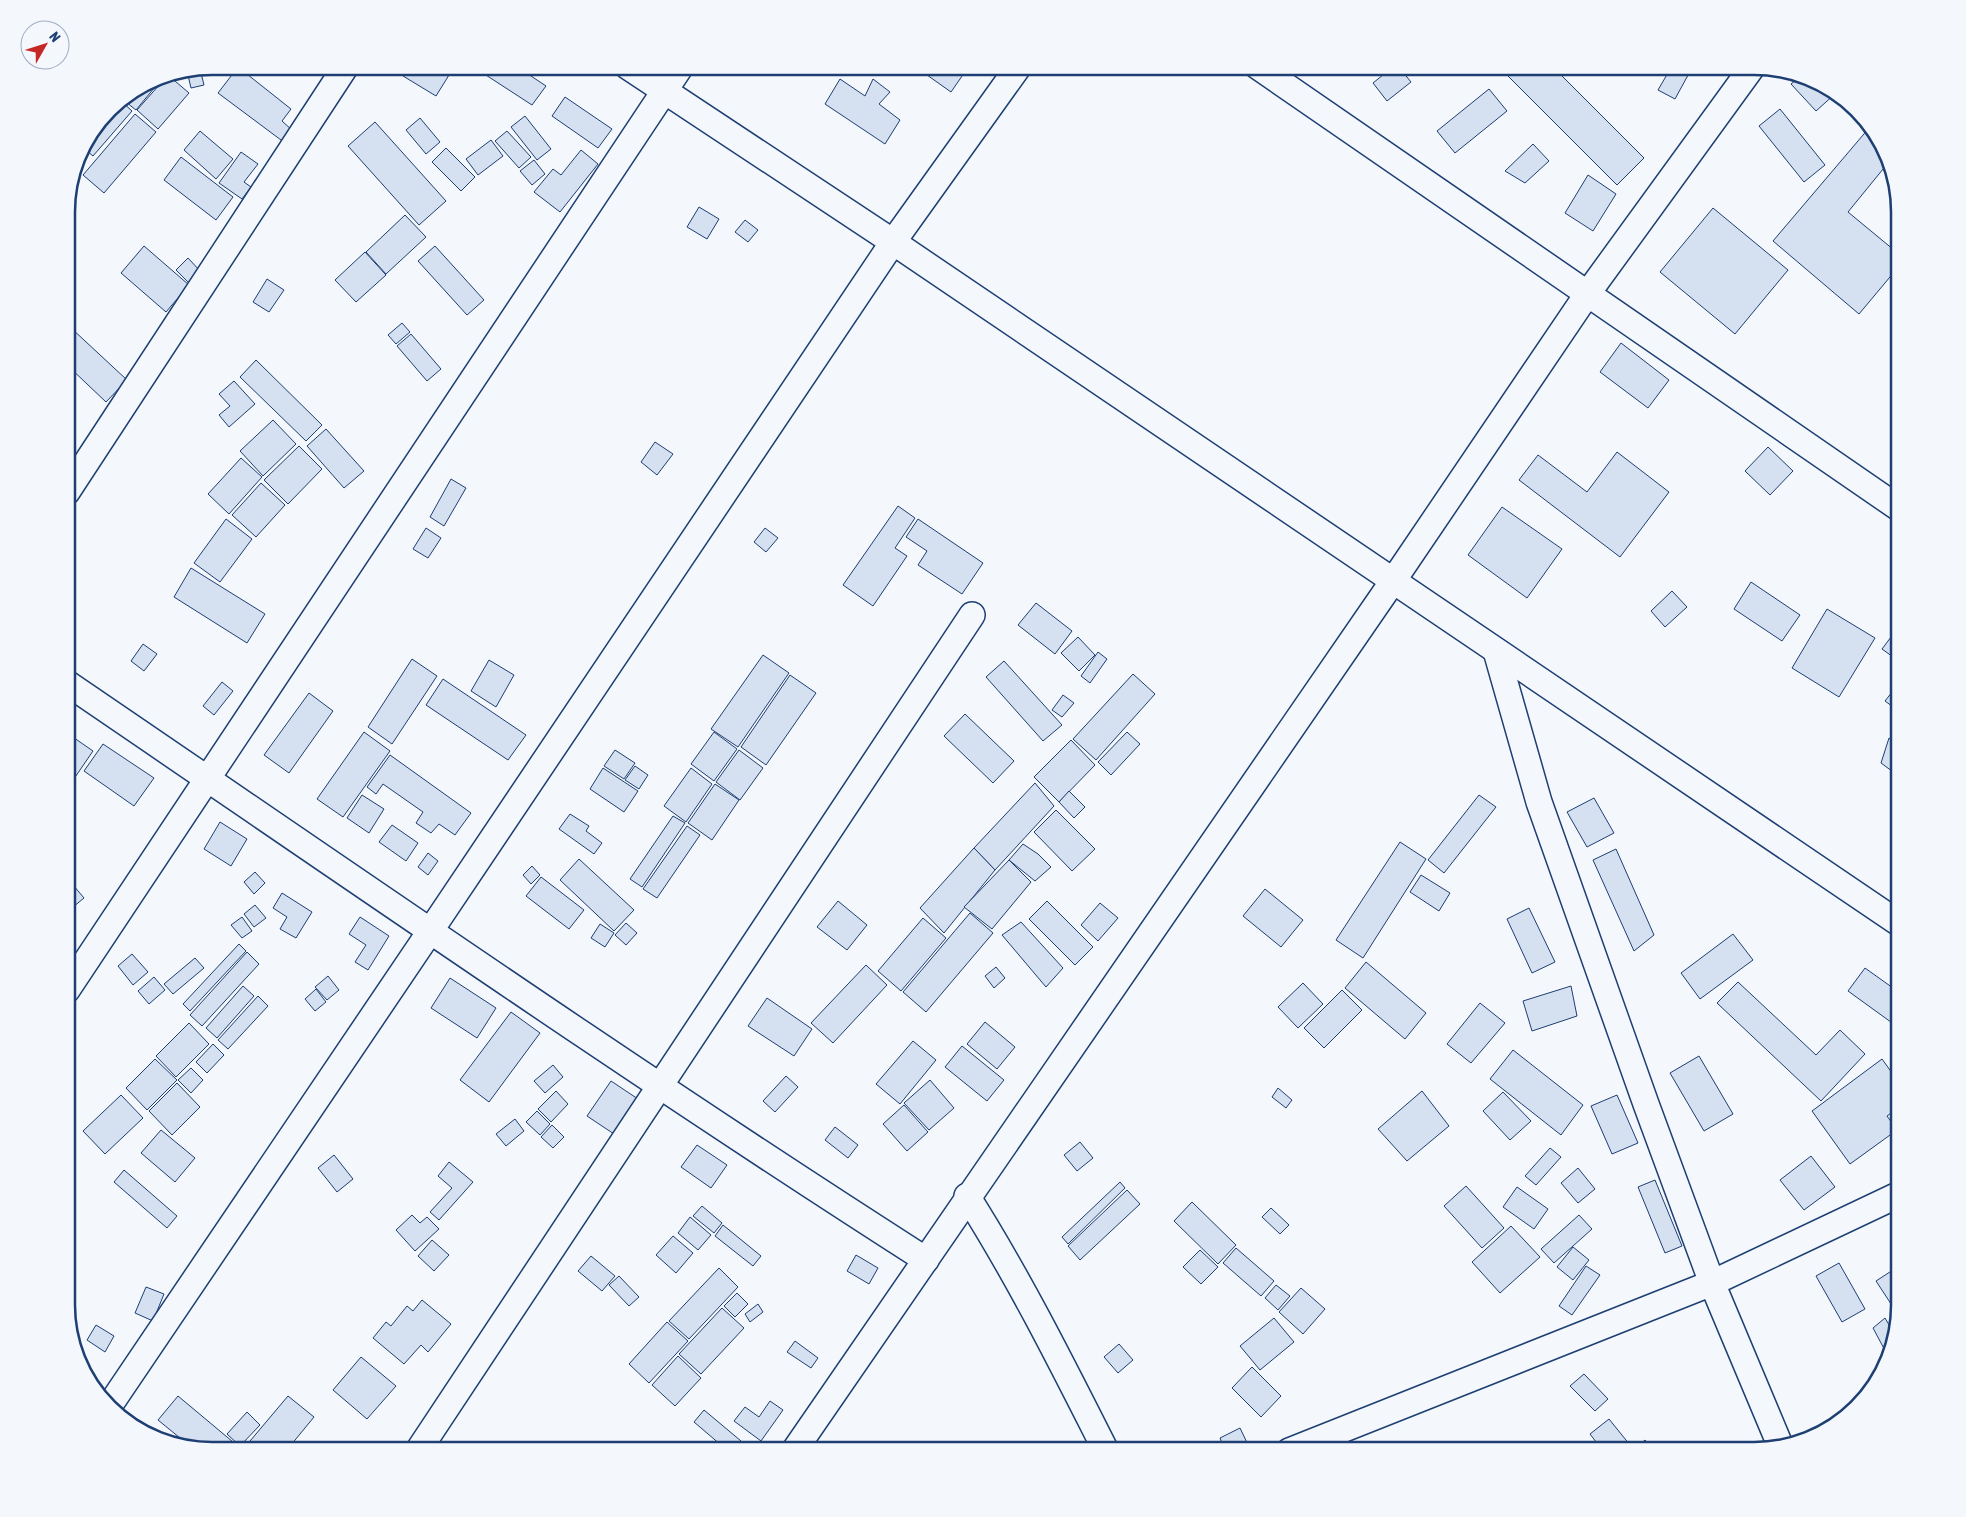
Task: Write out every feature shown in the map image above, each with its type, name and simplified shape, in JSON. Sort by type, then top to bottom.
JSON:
[{"type":"street","points":[[75,480],[340,75]]},
{"type":"street","points":[[640,75],[892,242],[1891,918]]},
{"type":"street","points":[[75,977],[675,75]]},
{"type":"street","points":[[113,1400],[892,242],[1013,75]]},
{"type":"street","points":[[1270,75],[1891,503]]},
{"type":"street","points":[[800,1442],[926,1260],[967,1196],[1393,581],[1588,293],[1746,75]]},
{"type":"street","points":[[424,1442],[972,615]]},
{"type":"street","points":[[1496,651],[1539,802],[1712,1283],[1778,1440]]},
{"type":"street","points":[[75,688],[660,1086],[926,1260]]},
{"type":"street","points":[[967,1196],[1002,1250],[1101,1442]]},
{"type":"street","points":[[1312,1442],[1712,1283],[1891,1198]]},
{"type":"building","points":[[232,75],[248,75],[291,109],[282,121],[293,131],[285,143],[218,93]]},
{"type":"building","points":[[404,75],[449,75],[436,96]]},
{"type":"building","points":[[486,75],[530,75],[546,86],[532,105]]},
{"type":"building","points":[[927,75],[963,75],[951,92]]},
{"type":"building","points":[[1383,75],[1405,75],[1411,82],[1387,101],[1373,83]]},
{"type":"building","points":[[1507,75],[1561,75],[1644,158],[1617,185]]},
{"type":"building","points":[[1667,75],[1688,75],[1675,99],[1658,90]]},
{"type":"building","points":[[202,76],[204,85],[191,88],[188,77]]},
{"type":"building","points":[[840,79],[865,96],[873,79],[890,92],[879,104],[900,120],[885,144],[825,104]]},
{"type":"building","points":[[174,80],[189,93],[158,129],[137,110],[159,85],[168,82]]},
{"type":"building","points":[[1794,81],[1798,82],[1830,98],[1816,111],[1791,84]]},
{"type":"building","points":[[155,87],[136,110],[128,104]]},
{"type":"building","points":[[1489,89],[1507,111],[1455,153],[1437,131]]},
{"type":"building","points":[[565,97],[612,129],[598,148],[552,116]]},
{"type":"building","points":[[126,106],[132,111],[93,156],[88,152],[103,128]]},
{"type":"building","points":[[1780,109],[1825,165],[1804,182],[1759,126]]},
{"type":"building","points":[[135,114],[156,132],[104,193],[83,175]]},
{"type":"building","points":[[525,116],[551,149],[537,160],[511,127]]},
{"type":"building","points":[[420,118],[440,142],[426,154],[406,130]]},
{"type":"building","points":[[375,122],[446,201],[419,225],[348,146]]},
{"type":"building","points":[[200,131],[233,159],[216,179],[184,150]]},
{"type":"building","points":[[507,131],[531,157],[519,168],[495,141]]},
{"type":"building","points":[[1866,132],[1873,143],[1884,168],[1848,212],[1891,248],[1891,276],[1859,314],[1773,241]]},
{"type":"building","points":[[491,140],[503,156],[478,175],[466,159]]},
{"type":"building","points":[[1533,144],[1549,161],[1525,183],[1505,171]]},
{"type":"building","points":[[446,148],[475,177],[461,191],[432,162]]},
{"type":"building","points":[[581,150],[598,164],[560,212],[534,192],[553,169],[561,175]]},
{"type":"building","points":[[241,152],[258,164],[244,182],[251,187],[242,199],[219,183]]},
{"type":"building","points":[[181,157],[233,197],[216,220],[164,180]]},
{"type":"building","points":[[534,160],[545,174],[532,185],[520,171]]},
{"type":"building","points":[[1588,175],[1616,194],[1593,231],[1565,213]]},
{"type":"building","points":[[699,207],[719,219],[707,239],[687,227]]},
{"type":"building","points":[[1713,208],[1788,270],[1735,334],[1660,272]]},
{"type":"building","points":[[405,215],[426,237],[386,274],[366,252]]},
{"type":"building","points":[[745,220],[758,230],[748,242],[735,232]]},
{"type":"building","points":[[144,246],[189,285],[166,312],[121,273]]},
{"type":"building","points":[[435,246],[484,300],[467,315],[418,261]]},
{"type":"building","points":[[365,252],[386,275],[356,302],[335,280]]},
{"type":"building","points":[[188,258],[201,272],[189,283],[176,270]]},
{"type":"building","points":[[267,279],[284,290],[269,312],[253,302]]},
{"type":"building","points":[[402,323],[410,332],[396,344],[388,335]]},
{"type":"building","points":[[75,332],[127,380],[106,402],[75,373]]},
{"type":"building","points":[[411,334],[441,369],[427,381],[397,346]]},
{"type":"building","points":[[1621,343],[1669,380],[1648,408],[1600,372]]},
{"type":"building","points":[[256,360],[322,425],[306,441],[240,377]]},
{"type":"building","points":[[234,381],[255,404],[229,427],[219,415],[230,406],[219,394]]},
{"type":"building","points":[[273,420],[296,444],[263,476],[240,451]]},
{"type":"building","points":[[326,429],[364,471],[344,488],[307,446]]},
{"type":"building","points":[[655,442],[673,454],[657,475],[641,462]]},
{"type":"building","points":[[299,446],[322,469],[288,504],[264,480]]},
{"type":"building","points":[[1768,447],[1793,471],[1770,495],[1745,471]]},
{"type":"building","points":[[1617,452],[1669,492],[1620,557],[1519,480],[1538,455],[1587,492]]},
{"type":"building","points":[[241,458],[262,477],[229,514],[208,494]]},
{"type":"building","points":[[451,479],[466,488],[444,526],[430,517]]},
{"type":"building","points":[[261,483],[285,505],[256,537],[232,515]]},
{"type":"building","points":[[898,506],[915,518],[895,548],[907,556],[873,606],[843,585]]},
{"type":"building","points":[[1502,507],[1562,549],[1527,598],[1468,555]]},
{"type":"building","points":[[226,519],[252,539],[220,582],[194,563]]},
{"type":"building","points":[[918,519],[983,563],[962,594],[918,565],[927,551],[906,537]]},
{"type":"building","points":[[426,528],[441,538],[428,558],[413,549]]},
{"type":"building","points":[[765,528],[778,538],[766,552],[754,542]]},
{"type":"building","points":[[191,568],[265,614],[247,643],[174,597]]},
{"type":"building","points":[[1751,582],[1800,615],[1782,641],[1734,609]]},
{"type":"building","points":[[1672,591],[1687,607],[1665,627],[1651,611]]},
{"type":"building","points":[[1036,603],[1072,631],[1055,654],[1018,625]]},
{"type":"building","points":[[1827,609],[1875,638],[1839,697],[1792,668]]},
{"type":"building","points":[[1078,637],[1095,655],[1079,671],[1061,653]]},
{"type":"building","points":[[1891,637],[1891,656],[1882,649]]},
{"type":"building","points":[[143,644],[157,654],[144,671],[131,661]]},
{"type":"building","points":[[1098,652],[1107,659],[1090,683],[1081,676]]},
{"type":"building","points":[[763,655],[789,673],[738,747],[711,729]]},
{"type":"building","points":[[412,659],[437,676],[392,744],[368,727]]},
{"type":"building","points":[[489,660],[514,675],[496,707],[471,691]]},
{"type":"building","points":[[1004,661],[1062,725],[1043,741],[986,677]]},
{"type":"building","points":[[1133,674],[1155,694],[1096,760],[1073,739]]},
{"type":"building","points":[[790,675],[816,693],[766,765],[741,747]]},
{"type":"building","points":[[443,679],[526,735],[508,760],[426,705]]},
{"type":"building","points":[[222,682],[233,691],[214,715],[203,706]]},
{"type":"building","points":[[309,693],[333,711],[289,773],[264,755]]},
{"type":"building","points":[[1891,693],[1891,705],[1885,701]]},
{"type":"building","points":[[1063,695],[1074,703],[1062,717],[1052,710]]},
{"type":"building","points":[[965,714],[1014,761],[993,783],[944,736]]},
{"type":"building","points":[[364,732],[390,751],[343,817],[317,799]]},
{"type":"building","points":[[714,732],[737,749],[714,781],[691,764]]},
{"type":"building","points":[[1127,732],[1140,744],[1111,775],[1098,762]]},
{"type":"building","points":[[1889,738],[1891,739],[1891,770],[1881,763]]},
{"type":"building","points":[[75,739],[93,751],[75,777]]},
{"type":"building","points":[[1071,740],[1095,765],[1059,802],[1034,777]]},
{"type":"building","points":[[103,744],[154,778],[134,806],[84,771]]},
{"type":"building","points":[[615,750],[635,763],[624,779],[604,766]]},
{"type":"building","points":[[739,750],[763,768],[740,800],[716,782]]},
{"type":"building","points":[[390,755],[471,813],[455,835],[439,824],[431,833],[416,823],[423,812],[383,784],[376,794],[367,787]]},
{"type":"building","points":[[635,766],[648,775],[639,789],[625,780]]},
{"type":"building","points":[[603,768],[638,791],[624,812],[590,789]]},
{"type":"building","points":[[691,768],[712,784],[686,822],[664,806]]},
{"type":"building","points":[[1035,783],[1054,806],[995,870],[974,848]]},
{"type":"building","points":[[715,784],[739,800],[712,840],[688,823]]},
{"type":"building","points":[[1069,791],[1085,807],[1074,818],[1059,802]]},
{"type":"building","points":[[362,795],[384,809],[369,833],[347,818]]},
{"type":"building","points":[[1479,795],[1496,807],[1444,873],[1428,860]]},
{"type":"building","points":[[1594,798],[1614,833],[1587,847],[1567,812]]},
{"type":"building","points":[[1056,810],[1095,849],[1072,871],[1034,832]]},
{"type":"building","points":[[570,814],[589,826],[586,831],[602,843],[594,854],[559,829]]},
{"type":"building","points":[[673,816],[685,823],[642,887],[630,879]]},
{"type":"building","points":[[220,822],[247,839],[231,866],[204,849]]},
{"type":"building","points":[[392,825],[418,843],[406,861],[379,842]]},
{"type":"building","points":[[687,826],[700,835],[657,898],[643,889]]},
{"type":"building","points":[[1400,842],[1426,859],[1363,958],[1336,940]]},
{"type":"building","points":[[1023,844],[1038,854],[1051,867],[1035,881],[1009,860]]},
{"type":"building","points":[[974,848],[995,870],[944,933],[920,908]]},
{"type":"building","points":[[1616,849],[1654,935],[1634,951],[1593,860]]},
{"type":"building","points":[[428,853],[438,861],[428,875],[418,867]]},
{"type":"building","points":[[579,859],[634,910],[614,931],[560,880]]},
{"type":"building","points":[[1009,860],[1031,882],[992,929],[964,907]]},
{"type":"building","points":[[532,866],[540,875],[531,884],[523,875]]},
{"type":"building","points":[[255,872],[265,883],[254,894],[244,882]]},
{"type":"building","points":[[1421,875],[1450,893],[1439,911],[1410,892]]},
{"type":"building","points":[[541,877],[584,910],[569,929],[526,896]]},
{"type":"building","points":[[75,887],[84,898],[75,905]]},
{"type":"building","points":[[1265,889],[1303,920],[1281,947],[1243,916]]},
{"type":"building","points":[[282,893],[312,912],[296,938],[280,929],[287,917],[273,908]]},
{"type":"building","points":[[838,901],[867,925],[847,950],[817,927]]},
{"type":"building","points":[[1047,901],[1093,947],[1075,965],[1029,919]]},
{"type":"building","points":[[1100,903],[1118,918],[1098,941],[1081,925]]},
{"type":"building","points":[[255,905],[266,918],[254,927],[244,914]]},
{"type":"building","points":[[1529,908],[1555,962],[1532,973],[1507,919]]},
{"type":"building","points":[[970,913],[993,933],[926,1012],[903,992]]},
{"type":"building","points":[[242,917],[252,931],[242,938],[231,925]]},
{"type":"building","points":[[360,917],[389,936],[368,970],[355,962],[366,945],[349,934]]},
{"type":"building","points":[[923,918],[946,938],[901,991],[878,971]]},
{"type":"building","points":[[1021,922],[1063,968],[1046,987],[1002,935]]},
{"type":"building","points":[[626,923],[637,933],[626,945],[615,935]]},
{"type":"building","points":[[600,924],[614,933],[605,947],[591,938]]},
{"type":"building","points":[[1733,934],[1753,960],[1700,999],[1681,973]]},
{"type":"building","points":[[239,944],[246,951],[190,1011],[183,1004]]},
{"type":"building","points":[[247,952],[259,964],[202,1026],[190,1015]]},
{"type":"building","points":[[132,954],[148,972],[133,985],[118,966]]},
{"type":"building","points":[[195,958],[204,968],[173,994],[164,984]]},
{"type":"building","points":[[1366,962],[1426,1013],[1405,1039],[1345,988]]},
{"type":"building","points":[[866,965],[887,985],[833,1043],[811,1023]]},
{"type":"building","points":[[996,967],[1005,978],[994,988],[985,976]]},
{"type":"building","points":[[1865,968],[1891,987],[1891,1022],[1848,991]]},
{"type":"building","points":[[328,976],[339,990],[327,1000],[315,987]]},
{"type":"building","points":[[154,977],[165,990],[149,1004],[138,991]]},
{"type":"building","points":[[450,978],[496,1008],[477,1038],[431,1008]]},
{"type":"building","points":[[1738,982],[1816,1055],[1840,1030],[1865,1054],[1821,1101],[1717,1003]]},
{"type":"building","points":[[1303,983],[1323,1004],[1298,1028],[1278,1007]]},
{"type":"building","points":[[243,986],[254,996],[217,1038],[206,1028]]},
{"type":"building","points":[[1571,986],[1577,1016],[1532,1031],[1523,1001]]},
{"type":"building","points":[[316,989],[326,1002],[315,1011],[305,999]]},
{"type":"building","points":[[1342,990],[1362,1010],[1324,1048],[1304,1028]]},
{"type":"building","points":[[258,996],[268,1006],[228,1049],[218,1040]]},
{"type":"building","points":[[767,998],[812,1029],[794,1056],[748,1026]]},
{"type":"building","points":[[1480,1003],[1505,1023],[1471,1063],[1447,1044]]},
{"type":"building","points":[[511,1012],[540,1033],[489,1102],[460,1080]]},
{"type":"building","points":[[985,1022],[1015,1047],[997,1069],[967,1044]]},
{"type":"building","points":[[189,1023],[209,1044],[176,1077],[156,1056]]},
{"type":"building","points":[[913,1041],[936,1060],[900,1104],[876,1084]]},
{"type":"building","points":[[213,1044],[224,1055],[207,1073],[196,1062]]},
{"type":"building","points":[[962,1046],[1004,1080],[987,1101],[945,1067]]},
{"type":"building","points":[[1513,1050],[1583,1105],[1561,1135],[1490,1079]]},
{"type":"building","points":[[1699,1056],[1733,1114],[1704,1131],[1670,1073]]},
{"type":"building","points":[[155,1059],[177,1080],[147,1110],[126,1088]]},
{"type":"building","points":[[1882,1059],[1891,1072],[1891,1113],[1887,1116],[1891,1122],[1891,1134],[1850,1164],[1812,1111]]},
{"type":"building","points":[[553,1065],[563,1077],[545,1093],[534,1081]]},
{"type":"building","points":[[191,1068],[203,1080],[191,1093],[178,1080]]},
{"type":"building","points":[[786,1076],[798,1087],[775,1112],[763,1101]]},
{"type":"building","points":[[930,1080],[954,1108],[929,1130],[904,1103]]},
{"type":"building","points":[[611,1081],[638,1099],[614,1134],[587,1116]]},
{"type":"building","points":[[177,1083],[200,1107],[172,1135],[149,1111]]},
{"type":"building","points":[[1278,1088],[1292,1100],[1286,1108],[1272,1097]]},
{"type":"building","points":[[556,1091],[568,1104],[551,1122],[538,1109]]},
{"type":"building","points":[[1422,1091],[1449,1126],[1407,1161],[1378,1129]]},
{"type":"building","points":[[1503,1092],[1531,1121],[1510,1140],[1483,1111]]},
{"type":"building","points":[[121,1095],[143,1118],[105,1154],[83,1131]]},
{"type":"building","points":[[1617,1095],[1638,1143],[1612,1154],[1591,1106]]},
{"type":"building","points":[[904,1105],[928,1132],[907,1151],[883,1124]]},
{"type":"building","points":[[537,1111],[550,1124],[540,1135],[526,1122]]},
{"type":"building","points":[[515,1119],[524,1131],[506,1146],[496,1134]]},
{"type":"building","points":[[552,1125],[564,1137],[553,1148],[541,1137]]},
{"type":"building","points":[[835,1127],[858,1145],[848,1158],[825,1140]]},
{"type":"building","points":[[161,1130],[195,1158],[175,1182],[141,1153]]},
{"type":"building","points":[[1080,1142],[1093,1158],[1077,1171],[1064,1155]]},
{"type":"building","points":[[697,1145],[727,1165],[711,1188],[681,1167]]},
{"type":"building","points":[[1550,1148],[1561,1157],[1536,1185],[1525,1176]]},
{"type":"building","points":[[334,1155],[353,1179],[337,1192],[318,1168]]},
{"type":"building","points":[[1811,1156],[1835,1187],[1804,1210],[1780,1180]]},
{"type":"building","points":[[449,1162],[473,1182],[439,1220],[430,1212],[452,1188],[438,1176]]},
{"type":"building","points":[[1578,1168],[1595,1189],[1578,1203],[1561,1183]]},
{"type":"building","points":[[124,1170],[177,1216],[167,1228],[114,1182]]},
{"type":"building","points":[[1655,1180],[1682,1246],[1665,1253],[1638,1187]]},
{"type":"building","points":[[1120,1182],[1125,1188],[1068,1244],[1062,1237]]},
{"type":"building","points":[[1466,1186],[1504,1228],[1482,1248],[1444,1206]]},
{"type":"building","points":[[1517,1187],[1548,1209],[1534,1229],[1503,1207]]},
{"type":"building","points":[[1127,1190],[1140,1204],[1080,1260],[1068,1246]]},
{"type":"building","points":[[1192,1202],[1236,1245],[1218,1264],[1174,1221]]},
{"type":"building","points":[[702,1206],[722,1223],[714,1233],[693,1216]]},
{"type":"building","points":[[1271,1208],[1289,1225],[1280,1234],[1262,1217]]},
{"type":"building","points":[[412,1215],[420,1223],[427,1217],[439,1229],[415,1251],[396,1230]]},
{"type":"building","points":[[1579,1215],[1592,1229],[1554,1263],[1541,1249]]},
{"type":"building","points":[[690,1217],[711,1235],[698,1250],[678,1233]]},
{"type":"building","points":[[723,1225],[761,1256],[753,1266],[715,1236]]},
{"type":"building","points":[[1511,1226],[1540,1257],[1500,1293],[1472,1262]]},
{"type":"building","points":[[673,1236],[693,1253],[676,1273],[656,1255]]},
{"type":"building","points":[[432,1240],[449,1255],[434,1271],[418,1256]]},
{"type":"building","points":[[1573,1247],[1589,1260],[1573,1280],[1557,1267]]},
{"type":"building","points":[[1236,1248],[1274,1281],[1261,1296],[1223,1263]]},
{"type":"building","points":[[1200,1250],[1218,1267],[1201,1284],[1183,1267]]},
{"type":"building","points":[[856,1255],[878,1268],[869,1284],[847,1271]]},
{"type":"building","points":[[591,1256],[615,1276],[602,1291],[578,1271]]},
{"type":"building","points":[[1839,1263],[1865,1309],[1842,1322],[1816,1276]]},
{"type":"building","points":[[1586,1266],[1600,1275],[1572,1315],[1559,1306]]},
{"type":"building","points":[[719,1268],[738,1287],[689,1339],[669,1321]]},
{"type":"building","points":[[1891,1271],[1891,1304],[1876,1281]]},
{"type":"building","points":[[619,1276],[639,1297],[629,1306],[609,1285]]},
{"type":"building","points":[[1276,1285],[1290,1296],[1278,1310],[1265,1298]]},
{"type":"building","points":[[146,1287],[164,1294],[153,1321],[135,1313]]},
{"type":"building","points":[[1301,1288],[1325,1309],[1303,1334],[1279,1312]]},
{"type":"building","points":[[737,1293],[748,1304],[735,1317],[724,1306]]},
{"type":"building","points":[[422,1300],[451,1324],[428,1352],[421,1345],[404,1364],[373,1338],[386,1322],[391,1326],[407,1306],[413,1311]]},
{"type":"building","points":[[758,1304],[763,1312],[750,1322],[745,1314]]},
{"type":"building","points":[[722,1308],[744,1328],[701,1374],[679,1354]]},
{"type":"building","points":[[1274,1318],[1294,1342],[1260,1370],[1240,1346]]},
{"type":"building","points":[[1885,1318],[1889,1325],[1884,1349],[1873,1328]]},
{"type":"building","points":[[667,1322],[688,1341],[649,1383],[629,1364]]},
{"type":"building","points":[[96,1325],[114,1336],[105,1352],[87,1340]]},
{"type":"building","points":[[795,1341],[818,1358],[811,1368],[787,1352]]},
{"type":"building","points":[[1119,1344],[1133,1360],[1118,1373],[1104,1357]]},
{"type":"building","points":[[678,1356],[701,1378],[675,1406],[652,1385]]},
{"type":"building","points":[[361,1357],[396,1386],[367,1419],[333,1390]]},
{"type":"building","points":[[1252,1367],[1281,1396],[1261,1417],[1232,1388]]},
{"type":"building","points":[[1584,1374],[1608,1399],[1595,1411],[1570,1386]]},
{"type":"building","points":[[178,1396],[233,1442],[203,1442],[180,1438],[158,1420]]},
{"type":"building","points":[[288,1396],[314,1417],[293,1442],[249,1442]]},
{"type":"building","points":[[770,1401],[783,1410],[761,1441],[734,1421],[745,1407],[759,1417]]},
{"type":"building","points":[[704,1410],[741,1441],[717,1442],[694,1422]]},
{"type":"building","points":[[247,1412],[260,1425],[244,1442],[236,1442],[227,1434]]},
{"type":"building","points":[[1609,1419],[1628,1442],[1596,1442],[1590,1434]]},
{"type":"building","points":[[1240,1428],[1247,1442],[1222,1442],[1220,1438]]}]
